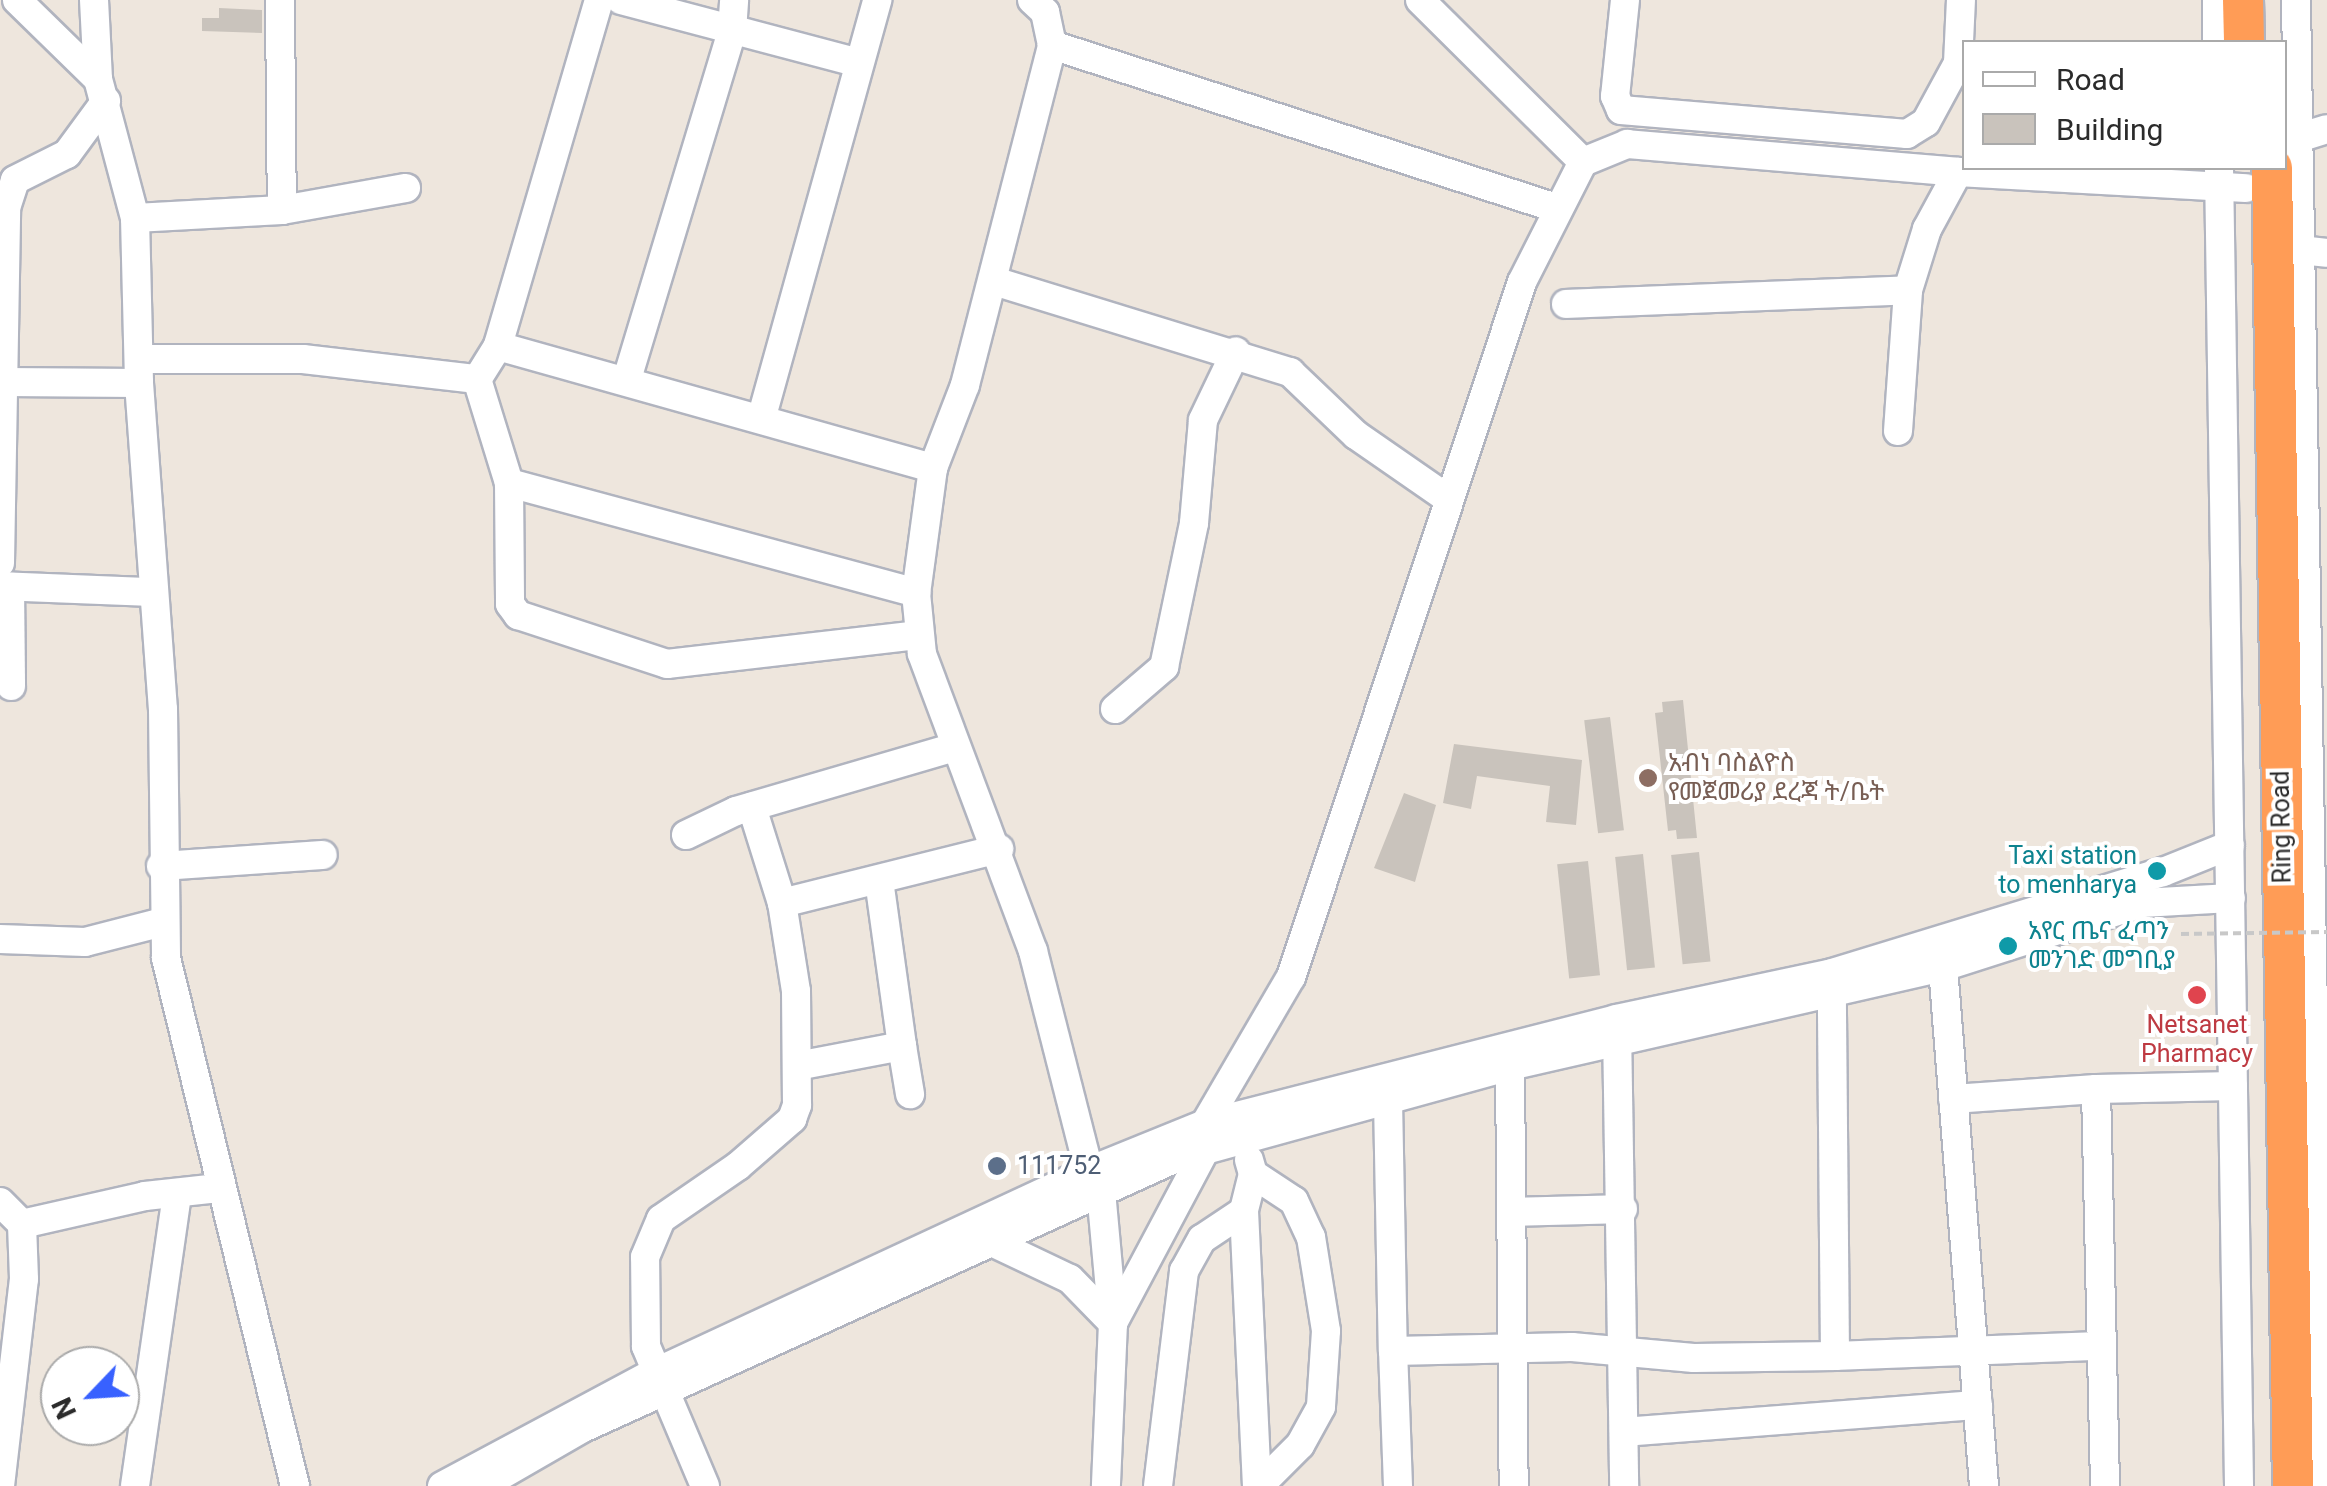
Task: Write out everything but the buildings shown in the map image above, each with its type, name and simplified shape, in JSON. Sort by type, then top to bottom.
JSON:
[{"type":"highway","points":[[2243,0],[2244,40]]},
{"type":"highway","points":[[2270,0],[2270,40]]},
{"type":"highway","name":"Ring Road","points":[[2250,170],[2266,1486]]},
{"type":"highway","name":"Ring Road","points":[[2250,170],[2293,1486]]},
{"type":"street","points":[[17,0],[102,90]]},
{"type":"street","points":[[94,0],[102,90],[135,218],[151,592],[163,709],[163,922],[219,1188],[295,1486]]},
{"type":"street","points":[[280,0],[282,210]]},
{"type":"street","points":[[477,378],[498,346],[599,0]]},
{"type":"street","points":[[621,0],[859,62]]},
{"type":"street","points":[[628,379],[732,31],[734,0]]},
{"type":"street","points":[[762,416],[877,0]]},
{"type":"street","points":[[1032,0],[1045,12],[1052,45],[994,281],[933,468],[916,594],[918,635],[952,748],[998,849],[1033,951],[1095,1181],[1113,1323],[1106,1486]]},
{"type":"street","points":[[1420,0],[1583,162]]},
{"type":"street","points":[[1625,0],[1615,96],[1622,110],[1907,134],[1926,122],[1958,63],[1961,0]]},
{"type":"street","points":[[2216,0],[2217,40]]},
{"type":"street","points":[[2285,40],[2296,0]]},
{"type":"street","points":[[1052,45],[1556,208]]},
{"type":"street","points":[[12,686],[3,579],[2,207],[14,180],[67,154],[102,90]]},
{"type":"street","points":[[2287,151],[2327,130]]},
{"type":"street","points":[[1113,1323],[1205,1136],[1290,976],[1522,282],[1556,208],[1583,162],[1627,144],[1958,172],[2250,170]]},
{"type":"street","points":[[2250,170],[2314,251],[2321,1486]]},
{"type":"street","points":[[2239,1486],[2230,845],[2250,170]]},
{"type":"street","points":[[1898,432],[1908,290],[1927,229],[1958,172]]},
{"type":"street","points":[[135,218],[282,210],[406,188]]},
{"type":"street","points":[[994,281],[1236,350],[1302,380],[1356,435],[1447,498]]},
{"type":"street","points":[[1566,304],[1908,290]]},
{"type":"street","points":[[498,346],[762,416],[933,468]]},
{"type":"street","points":[[1115,709],[1164,667],[1194,523],[1203,420],[1236,350]]},
{"type":"street","points":[[2,386],[139,371],[304,360],[477,378]]},
{"type":"street","points":[[477,378],[509,483],[510,604],[518,615],[685,665],[918,635]]},
{"type":"street","points":[[509,483],[916,594]]},
{"type":"street","points":[[3,579],[151,592]]},
{"type":"street","points":[[686,835],[752,807],[952,748]]},
{"type":"street","points":[[705,1486],[658,1383],[644,1311],[650,1236],[660,1219],[792,1119],[797,1066],[796,992],[782,903],[752,807]]},
{"type":"street","points":[[442,1486],[1095,1181],[1205,1136],[1946,942],[2230,845]]},
{"type":"street","points":[[782,903],[998,849]]},
{"type":"street","points":[[161,866],[323,855]]},
{"type":"street","points":[[878,880],[910,1094]]},
{"type":"street","points":[[1205,1136],[1243,1138],[1510,1066],[1617,1031],[1832,993],[1943,967],[2142,902],[2230,898]]},
{"type":"street","points":[[0,939],[85,942],[163,922]]},
{"type":"street","points":[[1943,967],[1984,1486]]},
{"type":"street","points":[[1832,993],[1835,1356]]},
{"type":"street","points":[[1617,1031],[1623,1209],[1624,1486]]},
{"type":"street","points":[[797,1066],[902,1046]]},
{"type":"street","points":[[1510,1066],[1514,1486]]},
{"type":"street","points":[[1953,1099],[2096,1089],[2233,1086]]},
{"type":"street","points":[[2096,1089],[2098,1346],[2105,1486]]},
{"type":"street","points":[[1388,1100],[1398,1486]]},
{"type":"street","points":[[1243,1138],[1253,1174],[1244,1211],[1258,1486]]},
{"type":"street","points":[[1253,1174],[1280,1187],[1303,1219],[1322,1283],[1326,1330],[1321,1406],[1300,1445],[1258,1486]]},
{"type":"street","points":[[482,1486],[658,1383],[992,1242],[1095,1181]]},
{"type":"street","points":[[22,1224],[219,1188]]},
{"type":"street","points":[[136,1486],[177,1195]]},
{"type":"street","points":[[0,1202],[22,1224],[24,1278],[0,1486]]},
{"type":"street","points":[[1512,1212],[1623,1209]]},
{"type":"street","points":[[1158,1486],[1184,1271],[1202,1240],[1244,1211]]},
{"type":"street","points":[[992,1242],[1070,1280],[1113,1323]]},
{"type":"street","points":[[1392,1350],[1514,1347],[1624,1355],[1835,1356],[2098,1346]]},
{"type":"street","points":[[1624,1432],[1978,1404]]},
{"type":"path","points":[[2181,934],[2327,932]]},
{"type":"place","name":"አብነ ባስልዮስ የመጀመሪያ ደረጃ ት/ቤት","points":[[1648,778]]},
{"type":"place","name":"Taxi station to menharya","points":[[2157,871]]},
{"type":"place","name":"አየር ጤና ፈጣን መንገድ መግቢያ","points":[[2008,946]]},
{"type":"place","name":"Netsanet Pharmacy","points":[[2197,995]]},
{"type":"place","name":"111752","points":[[997,1166]]}]
